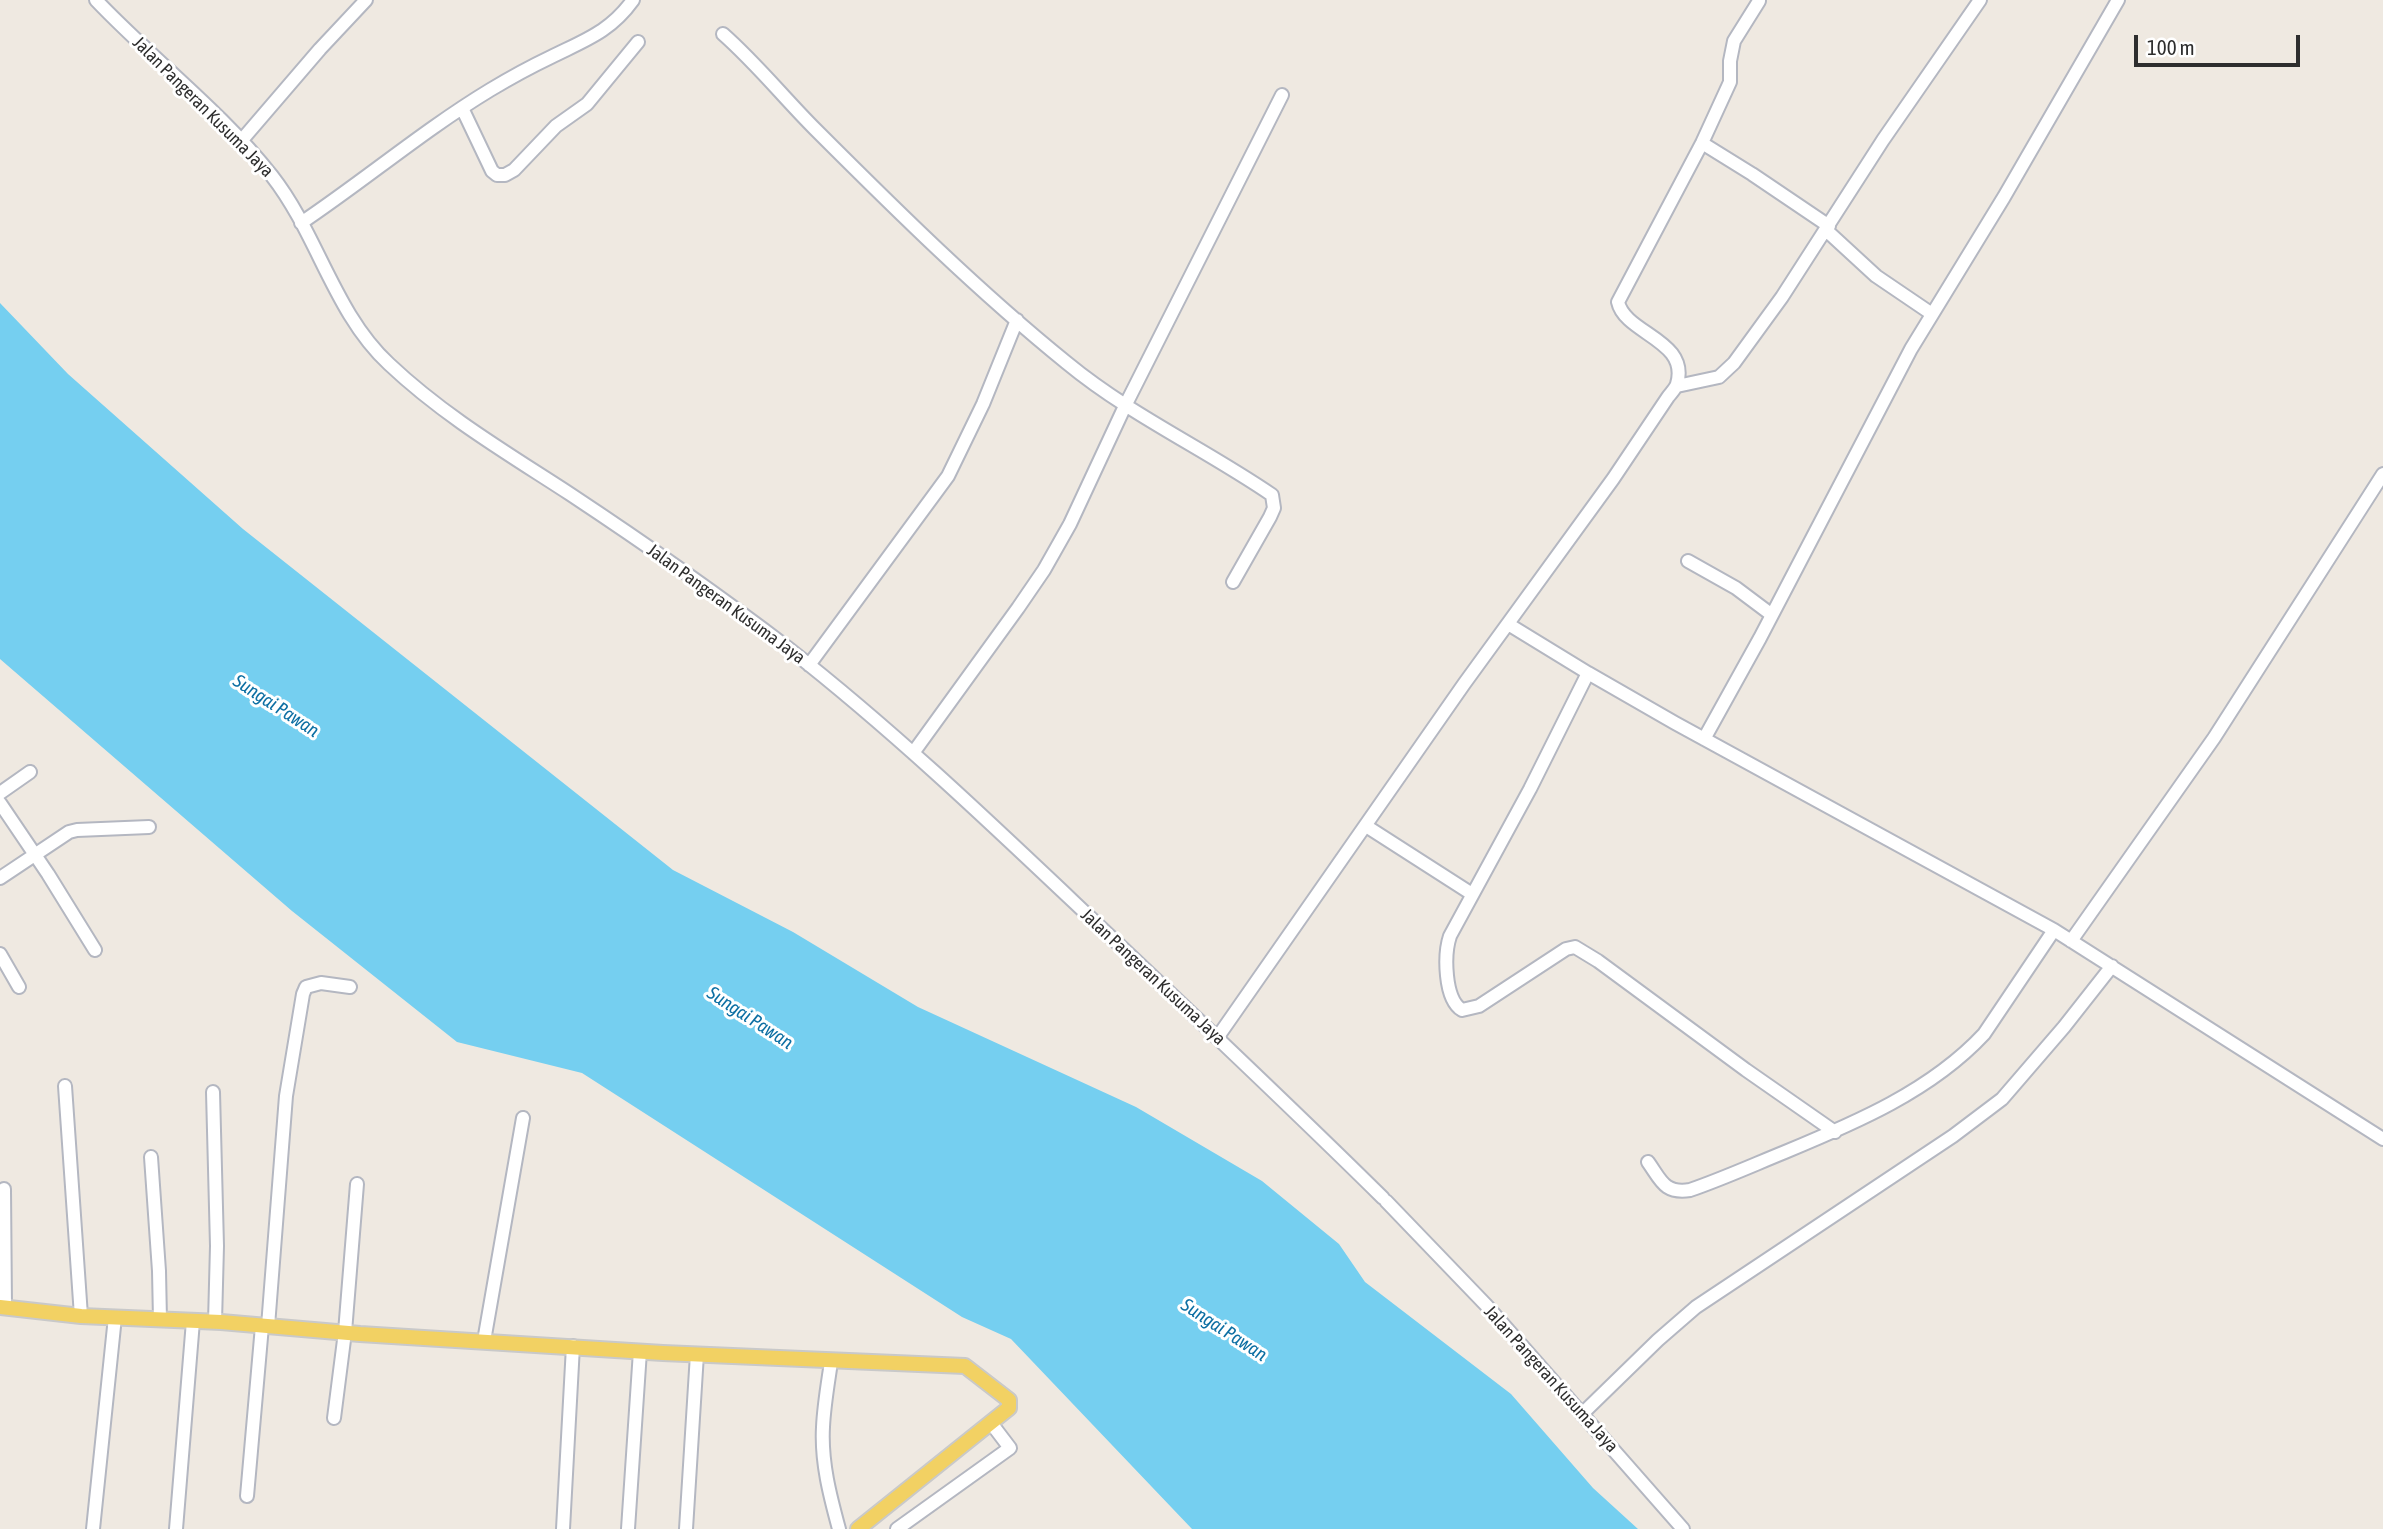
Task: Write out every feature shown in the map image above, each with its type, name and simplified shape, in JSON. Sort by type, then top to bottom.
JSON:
[{"type":"main road","points":[[3,1307],[81,1316],[215,1322],[640,1351],[831,1362],[965,1366],[1009,1400],[1009,1408],[858,1529]]},
{"type":"street","name":"Jalan Pangeran Kusuma Jaya","points":[[96,0],[241,141],[273,177],[362,335],[416,389],[473,432],[662,555],[809,665],[913,753],[1158,981],[1385,1200],[1487,1306],[1683,1529]]},
{"type":"street","points":[[241,141],[320,48],[366,0]]},
{"type":"street","points":[[301,223],[462,108],[517,74],[599,35],[616,21],[633,0]]},
{"type":"street","points":[[1217,1038],[1580,526],[1668,397],[1677,386],[1712,380],[1727,371],[1782,296],[1883,140],[1980,0]]},
{"type":"street","points":[[1704,739],[1911,349],[2004,197],[2118,0]]},
{"type":"street","points":[[1677,386],[1675,357],[1663,344],[1624,314],[1618,302],[1702,144],[1730,82],[1734,41],[1759,1]]},
{"type":"street","points":[[723,34],[762,70],[809,123],[862,176],[966,275],[1067,364],[1125,405],[1272,495],[1274,508],[1270,517],[1233,582]]},
{"type":"street","points":[[462,108],[492,171],[497,175],[505,174],[514,170],[556,126],[587,104],[638,42]]},
{"type":"street","points":[[913,753],[1044,570],[1070,524],[1125,405],[1282,95]]},
{"type":"street","points":[[1702,144],[1752,173],[1827,228],[1876,275],[1932,314]]},
{"type":"street","points":[[809,665],[948,476],[983,404],[1017,320]]},
{"type":"street","points":[[2071,941],[2214,738],[2383,474]]},
{"type":"street","points":[[1688,561],[1736,588],[1772,615]]},
{"type":"street","points":[[1508,624],[1704,739],[2054,930],[2383,1139]]},
{"type":"street","points":[[1588,673],[1446,948],[1450,991],[1458,1009],[1467,1010],[1479,1006],[1566,949],[1576,947],[1835,1132]]},
{"type":"street","points":[[0,793],[30,772]]},
{"type":"street","points":[[0,803],[95,950]]},
{"type":"street","points":[[1366,826],[1472,894]]},
{"type":"street","points":[[0,878],[60,837],[77,830],[149,827]]},
{"type":"street","points":[[1647,1162],[1665,1186],[1678,1192],[1690,1190],[1835,1132],[1927,1081],[1973,1046],[1984,1034],[2054,930]]},
{"type":"street","points":[[0,954],[19,987]]},
{"type":"street","points":[[1583,1413],[1696,1307],[1953,1136],[2002,1099],[2064,1027],[2112,965]]},
{"type":"street","points":[[247,1496],[286,1096],[303,994],[306,987],[313,984],[350,987]]},
{"type":"street","points":[[65,1086],[81,1316]]},
{"type":"street","points":[[213,1092],[217,1247],[215,1322]]},
{"type":"street","points":[[484,1341],[523,1118]]},
{"type":"street","points":[[151,1157],[160,1320]]},
{"type":"street","points":[[334,1418],[345,1332],[357,1184]]},
{"type":"street","points":[[3,1307],[4,1189]]},
{"type":"street","points":[[93,1529],[116,1317]]},
{"type":"street","points":[[176,1529],[193,1321]]},
{"type":"street","points":[[563,1529],[573,1346]]},
{"type":"street","points":[[628,1529],[640,1351]]},
{"type":"street","points":[[686,1529],[697,1354]]},
{"type":"street","points":[[831,1362],[823,1447],[826,1474],[839,1529]]},
{"type":"street","points":[[897,1529],[1006,1442],[991,1423]]},
{"type":"water","name":"Sungai Pawan","points":[[0,303],[68,374],[243,529],[673,870],[793,932],[918,1007],[1136,1107],[1262,1181],[1339,1244],[1365,1282],[1511,1394],[1593,1488],[1638,1529],[1192,1529],[1011,1339],[962,1317],[582,1073],[457,1042],[292,911],[0,659]]}]
